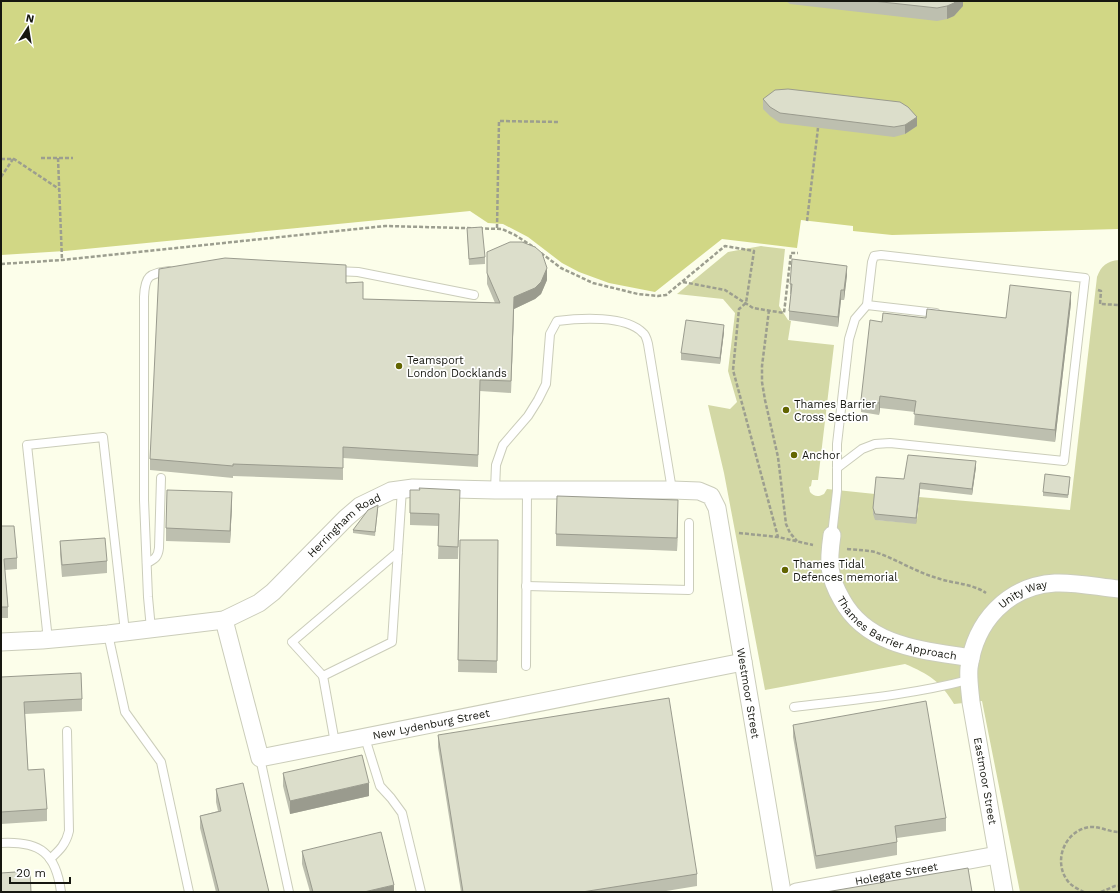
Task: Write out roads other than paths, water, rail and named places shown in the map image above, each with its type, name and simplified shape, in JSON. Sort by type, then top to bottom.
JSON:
[{"type":"street","name":"Herringham Road","points":[[1,642],[48,640],[224,620],[259,603],[273,592],[346,518],[360,506],[391,491],[413,488],[495,490],[672,490],[699,491],[711,496]]},
{"type":"street","name":"Westmoor Street","points":[[711,496],[717,508],[721,530],[782,892]]},
{"type":"street","name":"Thames Barrier Approach","points":[[826,541],[832,579],[836,591],[850,614],[866,629],[879,637],[896,644],[929,651],[969,669]]},
{"type":"street","name":"Unity Way","points":[[969,669],[977,638],[987,619],[999,605],[1021,592],[1035,586],[1055,583],[1119,589]]},
{"type":"street","points":[[224,620],[260,758]]},
{"type":"street","name":"New Lydenburg Street","points":[[260,758],[743,662]]},
{"type":"street","name":"Eastmoor Street","points":[[969,669],[971,702],[1004,892]]},
{"type":"street","name":"Holegate Street","points":[[796,892],[997,855]]},
{"type":"lane","points":[[837,468],[862,449],[875,444],[890,443],[1064,462],[1085,278],[881,255],[874,256],[867,304],[946,314]]},
{"type":"lane","points":[[151,629],[148,597],[144,500],[144,289],[146,280],[149,276],[157,273],[179,270]]},
{"type":"lane","points":[[328,270],[358,272],[474,295]]},
{"type":"lane","name":"Thames Barrier Approach","points":[[826,541],[837,491],[837,444],[849,338],[855,319],[867,304]]},
{"type":"lane","points":[[495,490],[496,465],[504,445],[528,416],[546,384],[550,334],[557,321],[570,319],[617,320],[632,325],[644,334],[648,344],[672,490]]},
{"type":"lane","points":[[48,640],[27,445],[104,437],[116,633],[125,712],[161,762],[189,892]]},
{"type":"lane","points":[[147,563],[155,559],[160,548],[161,478]]},
{"type":"lane","points":[[323,676],[392,642],[402,490]]},
{"type":"lane","points":[[526,666],[527,490]]},
{"type":"lane","points":[[526,586],[689,590],[689,523]]},
{"type":"lane","points":[[335,743],[323,676],[292,642],[398,552]]},
{"type":"lane","points":[[794,707],[942,687],[969,669]]},
{"type":"lane","points":[[50,859],[62,848],[67,840],[69,831],[67,731]]},
{"type":"lane","points":[[365,738],[380,786],[402,813],[421,892]]},
{"type":"lane","points":[[260,758],[289,892]]},
{"type":"lane","points":[[1,843],[16,842],[29,844],[41,849],[50,859],[59,875],[61,892]]},
{"type":"place","name":"Teamsport London Docklands","points":[[399,366]]},
{"type":"place","name":"Thames Barrier Cross Section","points":[[786,410]]},
{"type":"place","name":"Anchor","points":[[794,455]]},
{"type":"place","name":"Thames Tidal Defences memorial","points":[[785,570]]}]
